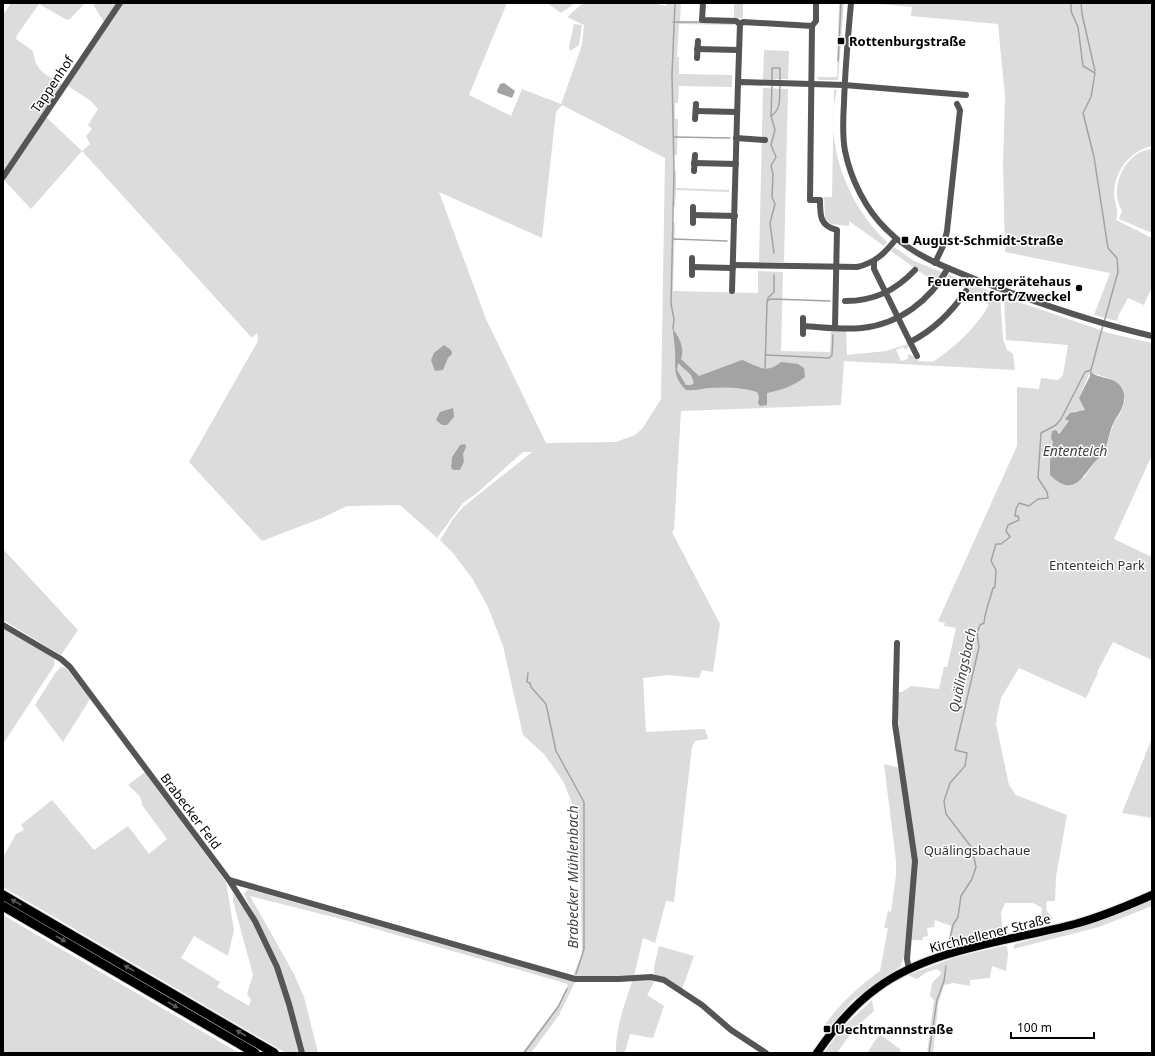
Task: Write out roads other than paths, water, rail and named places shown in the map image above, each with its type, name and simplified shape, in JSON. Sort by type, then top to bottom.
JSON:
[{"type":"highway","points":[[3,895],[274,1053]]},
{"type":"highway","points":[[3,906],[255,1053]]},
{"type":"main road","name":"Kirchhellener Straße","points":[[817,1053],[831,1032],[850,1011],[877,988],[909,969],[948,954],[1104,915],[1152,895]]},
{"type":"street","name":"Tappenhof","points":[[3,177],[120,3]]},
{"type":"street","points":[[702,3],[702,20],[736,21],[740,24]]},
{"type":"street","points":[[816,3],[816,22],[812,26],[813,84],[810,200],[820,200],[822,221],[827,226],[837,230],[835,327]]},
{"type":"street","points":[[851,3],[844,85],[843,133],[845,153],[858,190],[873,216],[896,239],[935,263],[1056,310],[1107,326],[1152,336]]},
{"type":"street","points":[[740,24],[743,22],[812,26]]},
{"type":"street","points":[[732,291],[738,50],[740,24]]},
{"type":"street","points":[[697,58],[698,41]]},
{"type":"street","points":[[698,49],[738,50]]},
{"type":"street","points":[[738,83],[844,85],[966,95]]},
{"type":"street","points":[[695,119],[696,104]]},
{"type":"street","points":[[935,263],[944,244],[948,224],[960,110],[957,104]]},
{"type":"street","points":[[696,111],[737,112]]},
{"type":"street","points":[[736,138],[765,140]]},
{"type":"street","points":[[694,155],[694,171]]},
{"type":"street","points":[[694,163],[736,164]]},
{"type":"street","points":[[693,207],[693,223]]},
{"type":"street","points":[[693,215],[735,216]]},
{"type":"street","points":[[692,267],[857,267],[874,262],[896,239]]},
{"type":"street","points":[[692,258],[692,275]]},
{"type":"street","points":[[874,262],[874,269],[917,356]]},
{"type":"street","points":[[803,326],[861,328],[881,324],[899,317],[927,297],[940,282],[948,268]]},
{"type":"street","points":[[845,301],[867,300],[886,294],[901,284],[915,270]]},
{"type":"street","points":[[910,342],[922,336],[946,317],[966,291]]},
{"type":"street","points":[[803,318],[803,334]]},
{"type":"street","name":"Brabecker Feld","points":[[3,625],[61,659],[70,667],[229,880],[255,921],[277,967],[289,1004],[301,1050]]},
{"type":"street","points":[[897,643],[895,724],[915,861],[907,959],[909,969]]},
{"type":"street","points":[[229,880],[575,979],[612,980],[650,977],[664,980],[702,1004],[731,1030],[766,1053]]},
{"type":"water","points":[[504,83],[515,91],[512,98],[498,93],[497,91],[500,84]]},
{"type":"water","points":[[673,329],[681,343],[681,359],[699,376],[742,360],[766,369],[771,368],[781,362],[798,364],[804,368],[805,377],[787,387],[767,393],[767,405],[760,406],[758,403],[759,397],[757,392],[751,390],[739,388],[708,388],[686,390],[679,380],[676,372]],"holes":[[[678,363],[691,375],[694,383],[691,385],[686,385],[677,370]]]},
{"type":"water","points":[[444,345],[451,350],[452,354],[448,358],[443,370],[435,371],[431,360],[434,353]]},
{"type":"water","name":"Ententeich","points":[[1090,368],[1092,373],[1115,381],[1122,388],[1124,393],[1124,402],[1122,409],[1110,431],[1102,454],[1084,476],[1075,484],[1064,485],[1050,475],[1050,461],[1053,442],[1051,438],[1052,431],[1056,430],[1059,434],[1069,421],[1065,419],[1070,413],[1085,410],[1079,398],[1090,376]]},
{"type":"water","points":[[453,408],[454,417],[447,425],[442,425],[436,420],[440,412]]},
{"type":"water","points":[[465,444],[466,447],[463,454],[464,462],[460,470],[453,470],[451,468],[452,457],[460,445]]},
{"type":"waterway","points":[[673,329],[674,319],[671,304],[674,171],[672,75],[675,3]]},
{"type":"waterway","points":[[838,61],[841,3]]},
{"type":"waterway","points":[[1071,3],[1071,11],[1078,27],[1083,66],[1095,73],[1091,97],[1083,113],[1094,157],[1108,248],[1117,258],[1118,272],[1104,322]]},
{"type":"waterway","points":[[1081,3],[1082,14],[1095,71]]},
{"type":"waterway","points":[[673,22],[701,22]]},
{"type":"waterway","points":[[772,80],[772,68],[780,68],[780,81]]},
{"type":"waterway","points":[[771,116],[772,84]]},
{"type":"waterway","points":[[774,253],[770,223],[775,204],[772,197],[773,174],[771,166],[776,157],[771,145],[775,130],[771,116],[777,110],[780,98],[780,85]]},
{"type":"waterway","points":[[674,137],[730,138]]},
{"type":"waterway","points":[[673,239],[727,241]]},
{"type":"waterway","points":[[765,369],[767,303],[768,298],[774,292],[774,275]]},
{"type":"waterway","points":[[768,300],[830,301]]},
{"type":"waterway","name":"Quälingsbach","points":[[949,943],[953,925],[958,917],[961,896],[972,879],[976,867],[972,848],[946,814],[944,801],[950,783],[965,766],[967,753],[955,750],[979,647],[977,633],[980,625],[984,623],[986,610],[993,588],[995,587],[996,570],[991,561],[996,544],[1001,544],[1010,537],[1006,531],[1008,525],[1019,520],[1018,516],[1015,516],[1019,503],[1029,506],[1038,499],[1048,498],[1047,492],[1038,478],[1041,433],[1056,425],[1061,419],[1085,372],[1091,370],[1103,325]]},
{"type":"waterway","points":[[766,355],[829,358],[832,355],[833,335]]},
{"type":"waterway","name":"Brabecker Mühlenbach","points":[[528,673],[527,682],[530,683],[531,687],[546,704],[556,751],[584,802],[584,949],[576,974]]},
{"type":"waterway","name":"Quälingsbach","points":[[929,1053],[937,1000],[944,981],[946,966]]},
{"type":"waterway","name":"Brabecker Mühlenbach","points":[[524,1053],[558,1007],[567,989]]},
{"type":"place","name":"Rottenburgstraße","points":[[841,41]]},
{"type":"place","name":"August-Schmidt-Straße","points":[[905,240]]},
{"type":"place","name":"Feuerwehrgerätehaus Rentfort/Zweckel","points":[[1079,288]]},
{"type":"place","name":"Uechtmannstraße","points":[[827,1029]]},
{"type":"park label","name":"Ententeich Park","points":[[1097,565]]},
{"type":"park label","name":"Quälingsbachaue","points":[[977,850]]}]
